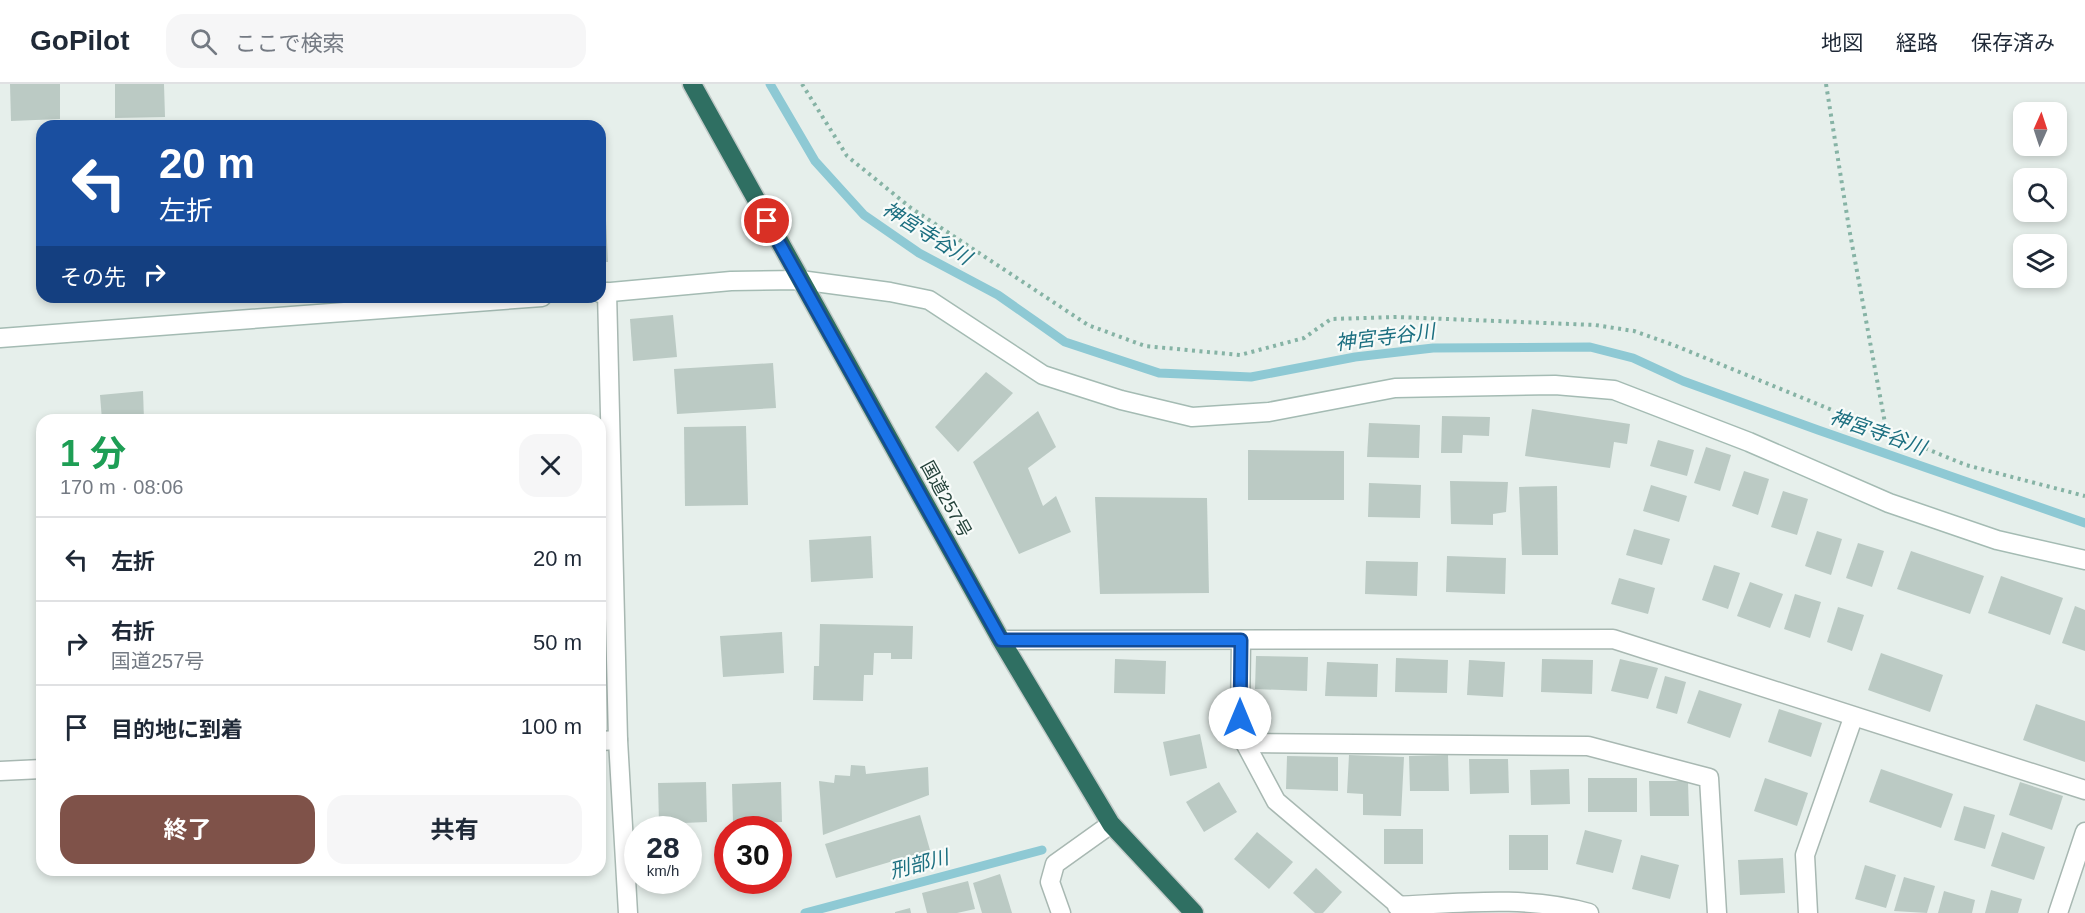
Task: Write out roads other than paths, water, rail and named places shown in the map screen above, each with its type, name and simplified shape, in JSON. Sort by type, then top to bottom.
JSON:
[{"type":"highway","name":"国道257号","points":[[692,84],[1001,640],[1111,824],[1194,913]]},
{"type":"street","points":[[606,292],[731,281],[800,280],[890,292],[929,300],[1043,375],[1121,400],[1192,417],[1269,412],[1395,388],[1555,385],[1614,390],[1749,442],[1889,503],[1997,540],[2085,560]]},
{"type":"street","points":[[0,338],[463,303]]},
{"type":"street","points":[[603,303],[605,414]]},
{"type":"street","points":[[606,516],[609,740],[628,913]]},
{"type":"street","points":[[1001,640],[1613,639],[1853,718],[2085,790]]},
{"type":"street","points":[[1241,640],[1240,718],[1245,743],[1276,801],[1403,909],[1497,902],[1564,905],[1589,913]]},
{"type":"street","points":[[1808,913],[1804,855],[1853,718]]},
{"type":"street","points":[[1245,743],[1588,746],[1709,778],[1717,913]]},
{"type":"street","points":[[0,771],[36,769]]},
{"type":"street","points":[[1062,913],[1050,882],[1055,864],[1111,824]]},
{"type":"street","points":[[2058,913],[2085,832]]},
{"type":"waterway","name":"神宮寺谷川","points":[[770,84],[815,161],[864,215],[919,253],[998,295],[1065,342],[1159,373],[1251,377],[1355,357],[1433,348],[1590,347],[1633,358],[1683,381],[2085,523]]},
{"type":"waterway","name":"刑部川","points":[[805,913],[1042,850]]}]
